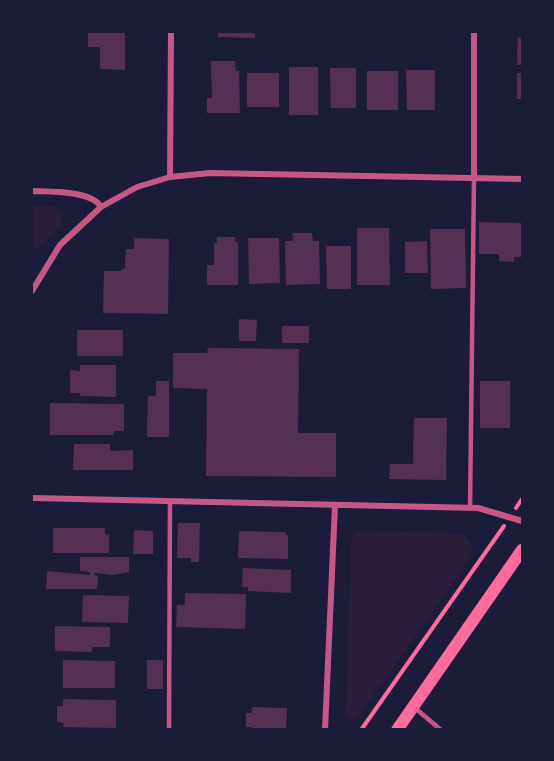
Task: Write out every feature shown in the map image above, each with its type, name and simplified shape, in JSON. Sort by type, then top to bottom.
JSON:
[{"type":"main road","points":[[397,729],[522,550]]},
{"type":"street","points":[[170,177],[171,32]]},
{"type":"street","points":[[474,32],[474,178]]},
{"type":"street","points":[[32,291],[60,245],[101,207],[137,188],[170,177],[210,172],[522,179]]},
{"type":"street","points":[[32,191],[70,192],[98,202],[101,207]]},
{"type":"street","points":[[32,498],[478,508],[522,521]]},
{"type":"street","points":[[325,729],[335,504]]},
{"type":"lane","points":[[470,508],[474,178]]},
{"type":"lane","points":[[169,729],[170,501]]},
{"type":"lane","points":[[413,706],[441,729]]},
{"type":"path","points":[[361,729],[522,499]]},
{"type":"shaded area","points":[[32,205],[55,206],[62,216],[60,227],[37,249],[32,250]]},
{"type":"shaded area","points":[[358,531],[463,533],[470,544],[472,556],[357,719],[353,719],[346,715],[351,539]]},
{"type":"building","points":[[88,32],[125,32],[125,70],[100,69],[100,47],[88,47]]},
{"type":"building","points":[[218,32],[255,32],[255,38],[218,37]]},
{"type":"building","points":[[518,37],[522,38],[522,65],[517,65]]},
{"type":"building","points":[[211,61],[235,61],[236,71],[239,71],[240,113],[207,113],[207,98],[212,98]]},
{"type":"building","points":[[289,67],[318,67],[318,115],[289,115]]},
{"type":"building","points":[[330,68],[356,68],[356,108],[331,108]]},
{"type":"building","points":[[406,70],[435,70],[435,110],[407,110]]},
{"type":"building","points":[[367,71],[398,71],[398,110],[367,110]]},
{"type":"building","points":[[247,73],[279,73],[279,107],[247,107]]},
{"type":"building","points":[[517,73],[522,73],[522,99],[517,99]]},
{"type":"building","points":[[479,222],[522,223],[522,257],[514,257],[514,262],[499,261],[499,254],[479,254]]},
{"type":"building","points":[[357,228],[389,228],[390,285],[357,285]]},
{"type":"building","points":[[430,229],[465,229],[466,288],[431,289]]},
{"type":"building","points":[[292,233],[312,233],[313,241],[319,241],[320,284],[286,285],[285,241],[293,241]]},
{"type":"building","points":[[217,237],[235,237],[235,242],[238,242],[238,285],[207,285],[207,265],[214,265],[214,243],[217,243]]},
{"type":"building","points":[[134,238],[169,239],[168,314],[103,313],[104,271],[120,271],[125,268],[126,249],[134,249]]},
{"type":"building","points":[[248,238],[279,238],[280,283],[249,284]]},
{"type":"building","points":[[427,241],[428,273],[405,273],[405,242]]},
{"type":"building","points":[[326,246],[351,246],[351,289],[327,289]]},
{"type":"building","points":[[239,319],[257,320],[256,341],[239,341]]},
{"type":"building","points":[[282,326],[309,326],[309,343],[282,343]]},
{"type":"building","points":[[77,330],[123,330],[123,356],[77,356]]},
{"type":"building","points":[[208,348],[299,349],[298,433],[336,433],[336,477],[206,476],[207,389],[173,388],[173,353],[207,353]]},
{"type":"building","points":[[80,365],[116,365],[116,397],[80,396],[80,393],[70,393],[70,370],[80,371]]},
{"type":"building","points":[[156,381],[169,381],[169,437],[147,437],[148,396],[156,396]]},
{"type":"building","points":[[480,381],[510,381],[510,428],[480,428]]},
{"type":"building","points":[[50,403],[124,404],[124,431],[114,431],[113,435],[50,435]]},
{"type":"building","points":[[414,418],[447,418],[446,480],[389,479],[390,464],[413,464]]},
{"type":"building","points":[[74,444],[110,444],[110,451],[133,450],[133,470],[73,470]]},
{"type":"building","points":[[178,523],[200,523],[199,562],[191,562],[191,558],[177,558]]},
{"type":"building","points":[[53,528],[105,528],[105,535],[109,534],[109,553],[53,553]]},
{"type":"building","points":[[134,530],[153,531],[153,554],[133,554]]},
{"type":"building","points":[[239,531],[285,532],[288,536],[288,559],[238,558]]},
{"type":"building","points":[[80,557],[129,557],[129,572],[113,575],[95,573],[94,575],[98,576],[97,589],[46,589],[47,571],[90,575],[90,572],[80,571]]},
{"type":"building","points":[[243,568],[291,570],[291,593],[248,591],[248,587],[242,587]]},
{"type":"building","points":[[185,593],[246,594],[245,629],[176,627],[177,605],[185,605]]},
{"type":"building","points":[[83,595],[129,596],[128,623],[82,622]]},
{"type":"building","points":[[55,626],[110,627],[110,647],[92,647],[92,652],[55,651]]},
{"type":"building","points":[[63,660],[115,661],[115,688],[63,688]]},
{"type":"building","points":[[147,660],[163,660],[163,689],[147,689]]},
{"type":"building","points":[[63,699],[116,700],[116,728],[63,727],[64,723],[57,722],[57,706],[63,706]]},
{"type":"building","points":[[252,707],[287,708],[286,730],[252,730],[252,727],[246,727],[246,713],[252,713]]}]
